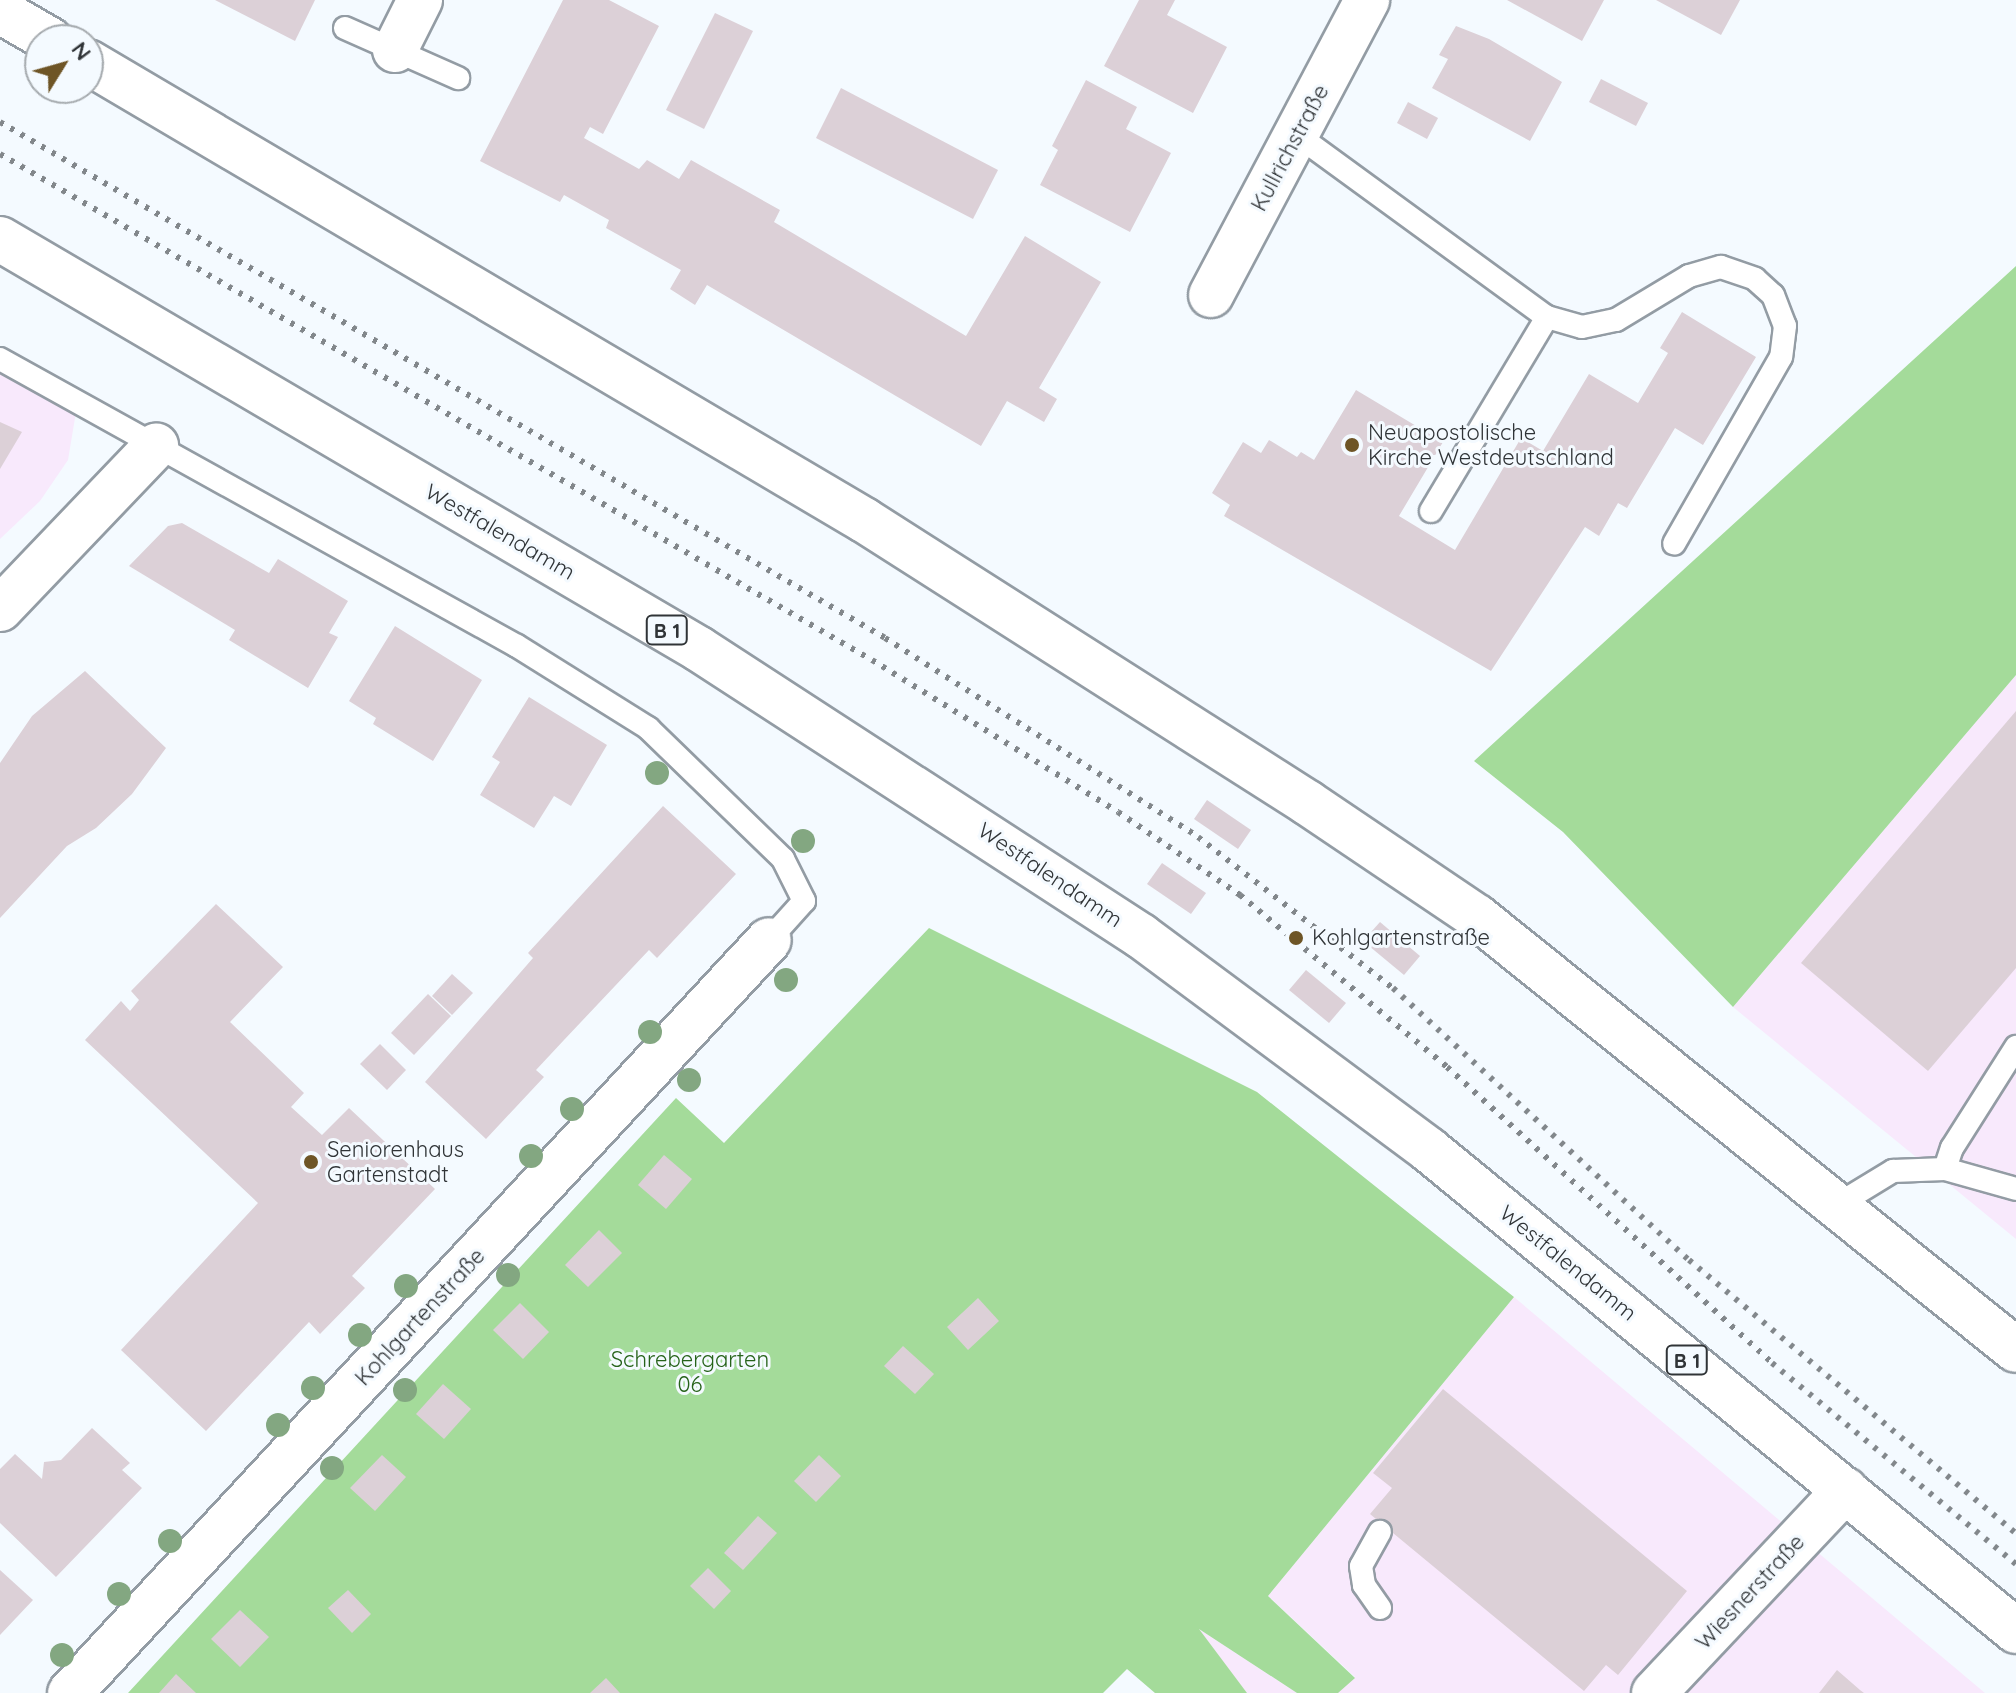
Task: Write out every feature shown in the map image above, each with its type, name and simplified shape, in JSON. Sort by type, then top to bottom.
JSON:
[{"type":"main road","points":[[395,50],[420,0]]},
{"type":"main road","name":"Kullrichstraße","points":[[1211,295],[1367,0]]},
{"type":"main road","points":[[0,11],[24,25]]},
{"type":"main road","points":[[104,71],[864,520],[1477,917],[1664,1064],[2016,1350]]},
{"type":"main road","name":"Westfalendamm","points":[[0,239],[699,649],[1101,909],[1309,1059],[1529,1230],[2016,1631]]},
{"type":"main road","points":[[0,609],[156,446]]},
{"type":"main road","name":"Kohlgartenstraße","points":[[70,1693],[769,940]]},
{"type":"main road","name":"Wiesnerstraße","points":[[1654,1693],[1845,1490]]},
{"type":"lane","points":[[345,28],[458,78]]},
{"type":"lane","points":[[1297,135],[1547,317],[1582,327],[1616,320],[1689,276],[1721,267],[1755,279],[1773,295],[1785,326],[1781,357],[1674,544]]},
{"type":"lane","points":[[1431,511],[1547,317]]},
{"type":"lane","points":[[0,359],[517,646],[648,728],[783,859],[804,901],[769,940]]},
{"type":"lane","points":[[1945,1169],[1952,1148],[2016,1047]]},
{"type":"lane","points":[[1837,1205],[1893,1171],[1945,1169],[2014,1183]]},
{"type":"lane","points":[[1380,1532],[1361,1566],[1364,1585],[1380,1608]]},
{"type":"shaded area","points":[[0,360],[77,406],[68,460],[40,501],[0,539]]},
{"type":"shaded area","points":[[2016,675],[2016,1239],[1733,1007]]},
{"type":"shaded area","points":[[1514,1297],[1985,1693],[1338,1693],[1355,1677],[1268,1596]]},
{"type":"shaded area","points":[[1196,1627],[1297,1693],[1247,1693]]},
{"type":"green space","points":[[2016,266],[2016,675],[1733,1007],[1563,832],[1474,761]]},
{"type":"green space","name":"Schrebergarten 06","points":[[929,928],[1257,1092],[1514,1297],[1268,1596],[1355,1678],[1338,1693],[1297,1693],[1199,1629],[1247,1693],[1155,1693],[1127,1669],[1103,1693],[128,1693],[676,1098],[724,1143]]},
{"type":"building","points":[[215,0],[315,0],[295,41]]},
{"type":"building","points":[[563,0],[609,0],[659,26],[603,134],[590,127],[584,138],[639,169],[647,160],[679,179],[691,160],[780,210],[774,222],[966,336],[1025,236],[1101,282],[1039,388],[1057,399],[1044,422],[1007,401],[981,446],[707,285],[695,305],[670,289],[681,270],[606,228],[609,220],[564,195],[560,202],[480,161]]},
{"type":"building","points":[[1139,0],[1175,0],[1167,15],[1227,47],[1193,113],[1104,66]]},
{"type":"building","points":[[1507,0],[1604,0],[1582,41]]},
{"type":"building","points":[[1656,0],[1740,0],[1721,35]]},
{"type":"building","points":[[715,13],[753,31],[704,129],[666,110]]},
{"type":"building","points":[[1456,26],[1489,39],[1562,82],[1530,141],[1432,88],[1448,59],[1439,55]]},
{"type":"building","points":[[1601,79],[1648,103],[1636,126],[1589,102]]},
{"type":"building","points":[[1086,80],[1137,107],[1126,129],[1171,153],[1130,232],[1040,185],[1058,150],[1052,146]]},
{"type":"building","points":[[841,88],[998,170],[973,219],[816,138]]},
{"type":"building","points":[[1408,102],[1438,118],[1427,139],[1397,123]]},
{"type":"building","points":[[1682,312],[1756,357],[1703,445],[1675,428],[1627,508],[1618,503],[1599,536],[1585,527],[1491,671],[1224,516],[1230,505],[1212,493],[1243,442],[1261,453],[1269,440],[1297,457],[1301,452],[1314,460],[1356,390],[1443,442],[1399,516],[1455,550],[1521,438],[1543,451],[1589,374],[1638,403],[1668,353],[1660,348]]},
{"type":"building","points":[[0,422],[22,432],[0,469]]},
{"type":"building","points":[[182,523],[269,573],[278,559],[348,601],[329,633],[338,637],[308,688],[229,640],[235,630],[129,566],[168,526]]},
{"type":"building","points":[[395,626],[482,680],[433,761],[373,724],[376,718],[349,701]]},
{"type":"building","points":[[85,671],[166,748],[132,794],[96,828],[67,846],[0,918],[0,763],[32,716]]},
{"type":"building","points":[[529,697],[607,745],[571,806],[554,796],[534,828],[480,795],[500,762],[492,757]]},
{"type":"building","points":[[2016,711],[2016,968],[1928,1071],[1801,963]]},
{"type":"building","points":[[1207,800],[1251,830],[1238,849],[1194,819]]},
{"type":"building","points":[[663,806],[736,874],[657,958],[649,950],[564,1040],[536,1070],[544,1077],[486,1139],[425,1082],[533,958],[528,953]]},
{"type":"building","points":[[1162,863],[1206,893],[1191,914],[1147,884]]},
{"type":"building","name":"Seniorenhaus Gartenstadt","points":[[216,904],[283,967],[230,1022],[304,1093],[291,1107],[322,1135],[349,1108],[435,1189],[352,1276],[365,1288],[320,1334],[309,1322],[206,1431],[121,1350],[258,1203],[85,1040],[121,1001],[130,1011],[139,1000],[131,991]]},
{"type":"building","points":[[1380,922],[1420,956],[1404,975],[1363,941]]},
{"type":"building","points":[[1306,970],[1346,1003],[1329,1023],[1289,990]]},
{"type":"building","points":[[452,974],[473,993],[452,1015],[432,996]]},
{"type":"building","points":[[428,994],[451,1016],[414,1055],[391,1033]]},
{"type":"building","points":[[380,1044],[406,1070],[387,1090],[360,1064]]},
{"type":"building","points":[[664,1155],[692,1179],[666,1209],[638,1185]]},
{"type":"building","points":[[599,1230],[622,1253],[588,1287],[565,1265]]},
{"type":"building","points":[[978,1298],[999,1321],[968,1350],[947,1327]]},
{"type":"building","points":[[520,1303],[549,1332],[523,1359],[493,1330]]},
{"type":"building","points":[[903,1346],[934,1374],[915,1394],[884,1366]]},
{"type":"building","points":[[443,1384],[471,1409],[444,1439],[416,1414]]},
{"type":"building","points":[[1443,1389],[1687,1591],[1618,1675],[1606,1665],[1584,1691],[1370,1514],[1392,1488],[1373,1473]]},
{"type":"building","points":[[92,1428],[130,1463],[122,1470],[142,1488],[56,1577],[0,1523],[0,1469],[15,1454],[42,1479],[44,1462],[61,1460]]},
{"type":"building","points":[[382,1455],[406,1477],[375,1511],[350,1488]]},
{"type":"building","points":[[819,1455],[841,1476],[816,1502],[794,1481]]},
{"type":"building","points":[[758,1516],[777,1533],[743,1570],[724,1553]]},
{"type":"building","points":[[708,1568],[731,1591],[714,1609],[690,1586]]},
{"type":"building","points":[[0,1570],[33,1600],[0,1635]]},
{"type":"building","points":[[348,1590],[371,1614],[352,1633],[328,1608]]},
{"type":"building","points":[[240,1610],[269,1637],[240,1667],[211,1639]]},
{"type":"building","points":[[1837,1670],[1860,1690],[1864,1693],[1819,1693]]},
{"type":"building","points":[[176,1674],[196,1693],[159,1693]]},
{"type":"building","points":[[606,1678],[620,1693],[590,1693]]},
{"type":"railway","points":[[0,122],[885,638],[1198,837],[1393,988],[1689,1260],[2016,1533]]},
{"type":"railway","points":[[0,154],[872,660],[1118,812],[1240,895],[1447,1067],[1772,1363],[2016,1564]]},
{"type":"place","name":"Neuapostolische Kirche Westdeutschland","points":[[1352,445]]},
{"type":"place","name":"Kohlgartenstraße","points":[[1296,938]]},
{"type":"place","name":"Seniorenhaus Gartenstadt","points":[[311,1162]]}]
